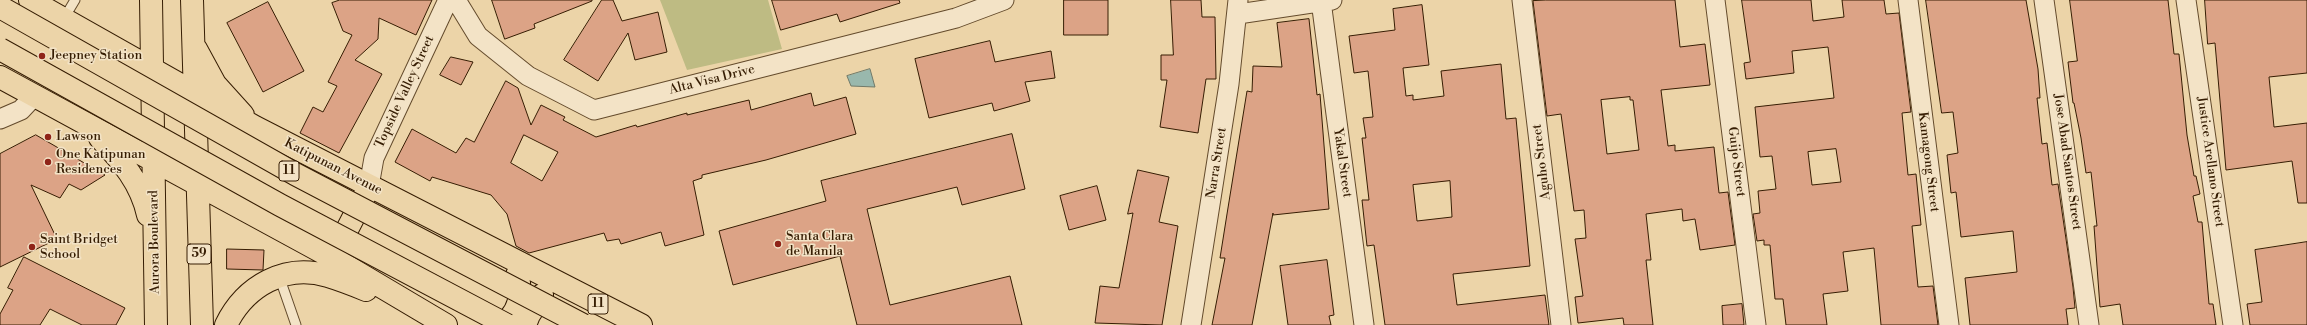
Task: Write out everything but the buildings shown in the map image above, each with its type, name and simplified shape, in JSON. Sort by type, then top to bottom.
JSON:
[{"type":"main road","name":"Katipunan Avenue","points":[[30,0],[255,127],[641,325]]},
{"type":"main road","name":"Aurora Boulevard","points":[[151,0],[156,325]]},
{"type":"main road","name":"59","points":[[192,0],[202,325]]},
{"type":"main road","name":"Katipunan Avenue","points":[[0,7],[296,174],[583,325]]},
{"type":"main road","points":[[194,44],[215,84],[255,127]]},
{"type":"main road","points":[[0,49],[280,205],[508,325]]},
{"type":"main road","points":[[0,77],[333,258],[408,304],[446,325]]},
{"type":"main road","points":[[86,123],[121,160],[139,188],[146,207],[155,245]]},
{"type":"main road","points":[[333,258],[369,186]]},
{"type":"main road","points":[[502,325],[508,321],[518,306],[521,289],[517,275],[506,256]]},
{"type":"main road","points":[[226,325],[234,308],[256,287],[279,276],[307,273],[327,276],[408,304]]},
{"type":"main road","points":[[525,325],[536,302],[556,282]]},
{"type":"street","name":"Topside Valley Street","points":[[369,186],[374,158],[448,0]]},
{"type":"street","name":"Alta Visa Drive","points":[[456,0],[478,36],[528,76],[594,110],[956,18],[1004,0]]},
{"type":"street","name":"Aguho Street","points":[[1522,0],[1561,325]]},
{"type":"street","name":"Guijo Street","points":[[1715,0],[1756,325]]},
{"type":"street","name":"Kamagong Street","points":[[1908,0],[1949,325]]},
{"type":"street","name":"Jose Abad Santos Street","points":[[2044,0],[2089,325]]},
{"type":"street","name":"Justice Arellano Street","points":[[2186,0],[2233,325]]},
{"type":"street","points":[[1238,7],[1326,1]]},
{"type":"street","name":"Yakal Street","points":[[1326,1],[1364,325]]},
{"type":"street","name":"Narra Street","points":[[1191,325],[1230,84],[1238,7]]},
{"type":"street","points":[[0,119],[21,110],[35,95]]},
{"type":"lane","points":[[63,20],[75,0]]},
{"type":"lane","points":[[279,276],[296,325]]},
{"type":"shaded area","points":[[660,0],[768,0],[782,49],[687,70]]},
{"type":"water","points":[[870,69],[875,87],[851,86],[847,76]]},
{"type":"place","name":"Jeepney Station","points":[[42,56]]},
{"type":"place","name":"Lawson","points":[[48,137]]},
{"type":"place","name":"One Katipunan Residences","points":[[48,162]]},
{"type":"place","name":"Santa Clara de Manila","points":[[778,244]]},
{"type":"place","name":"Saint Bridget School","points":[[32,247]]}]
